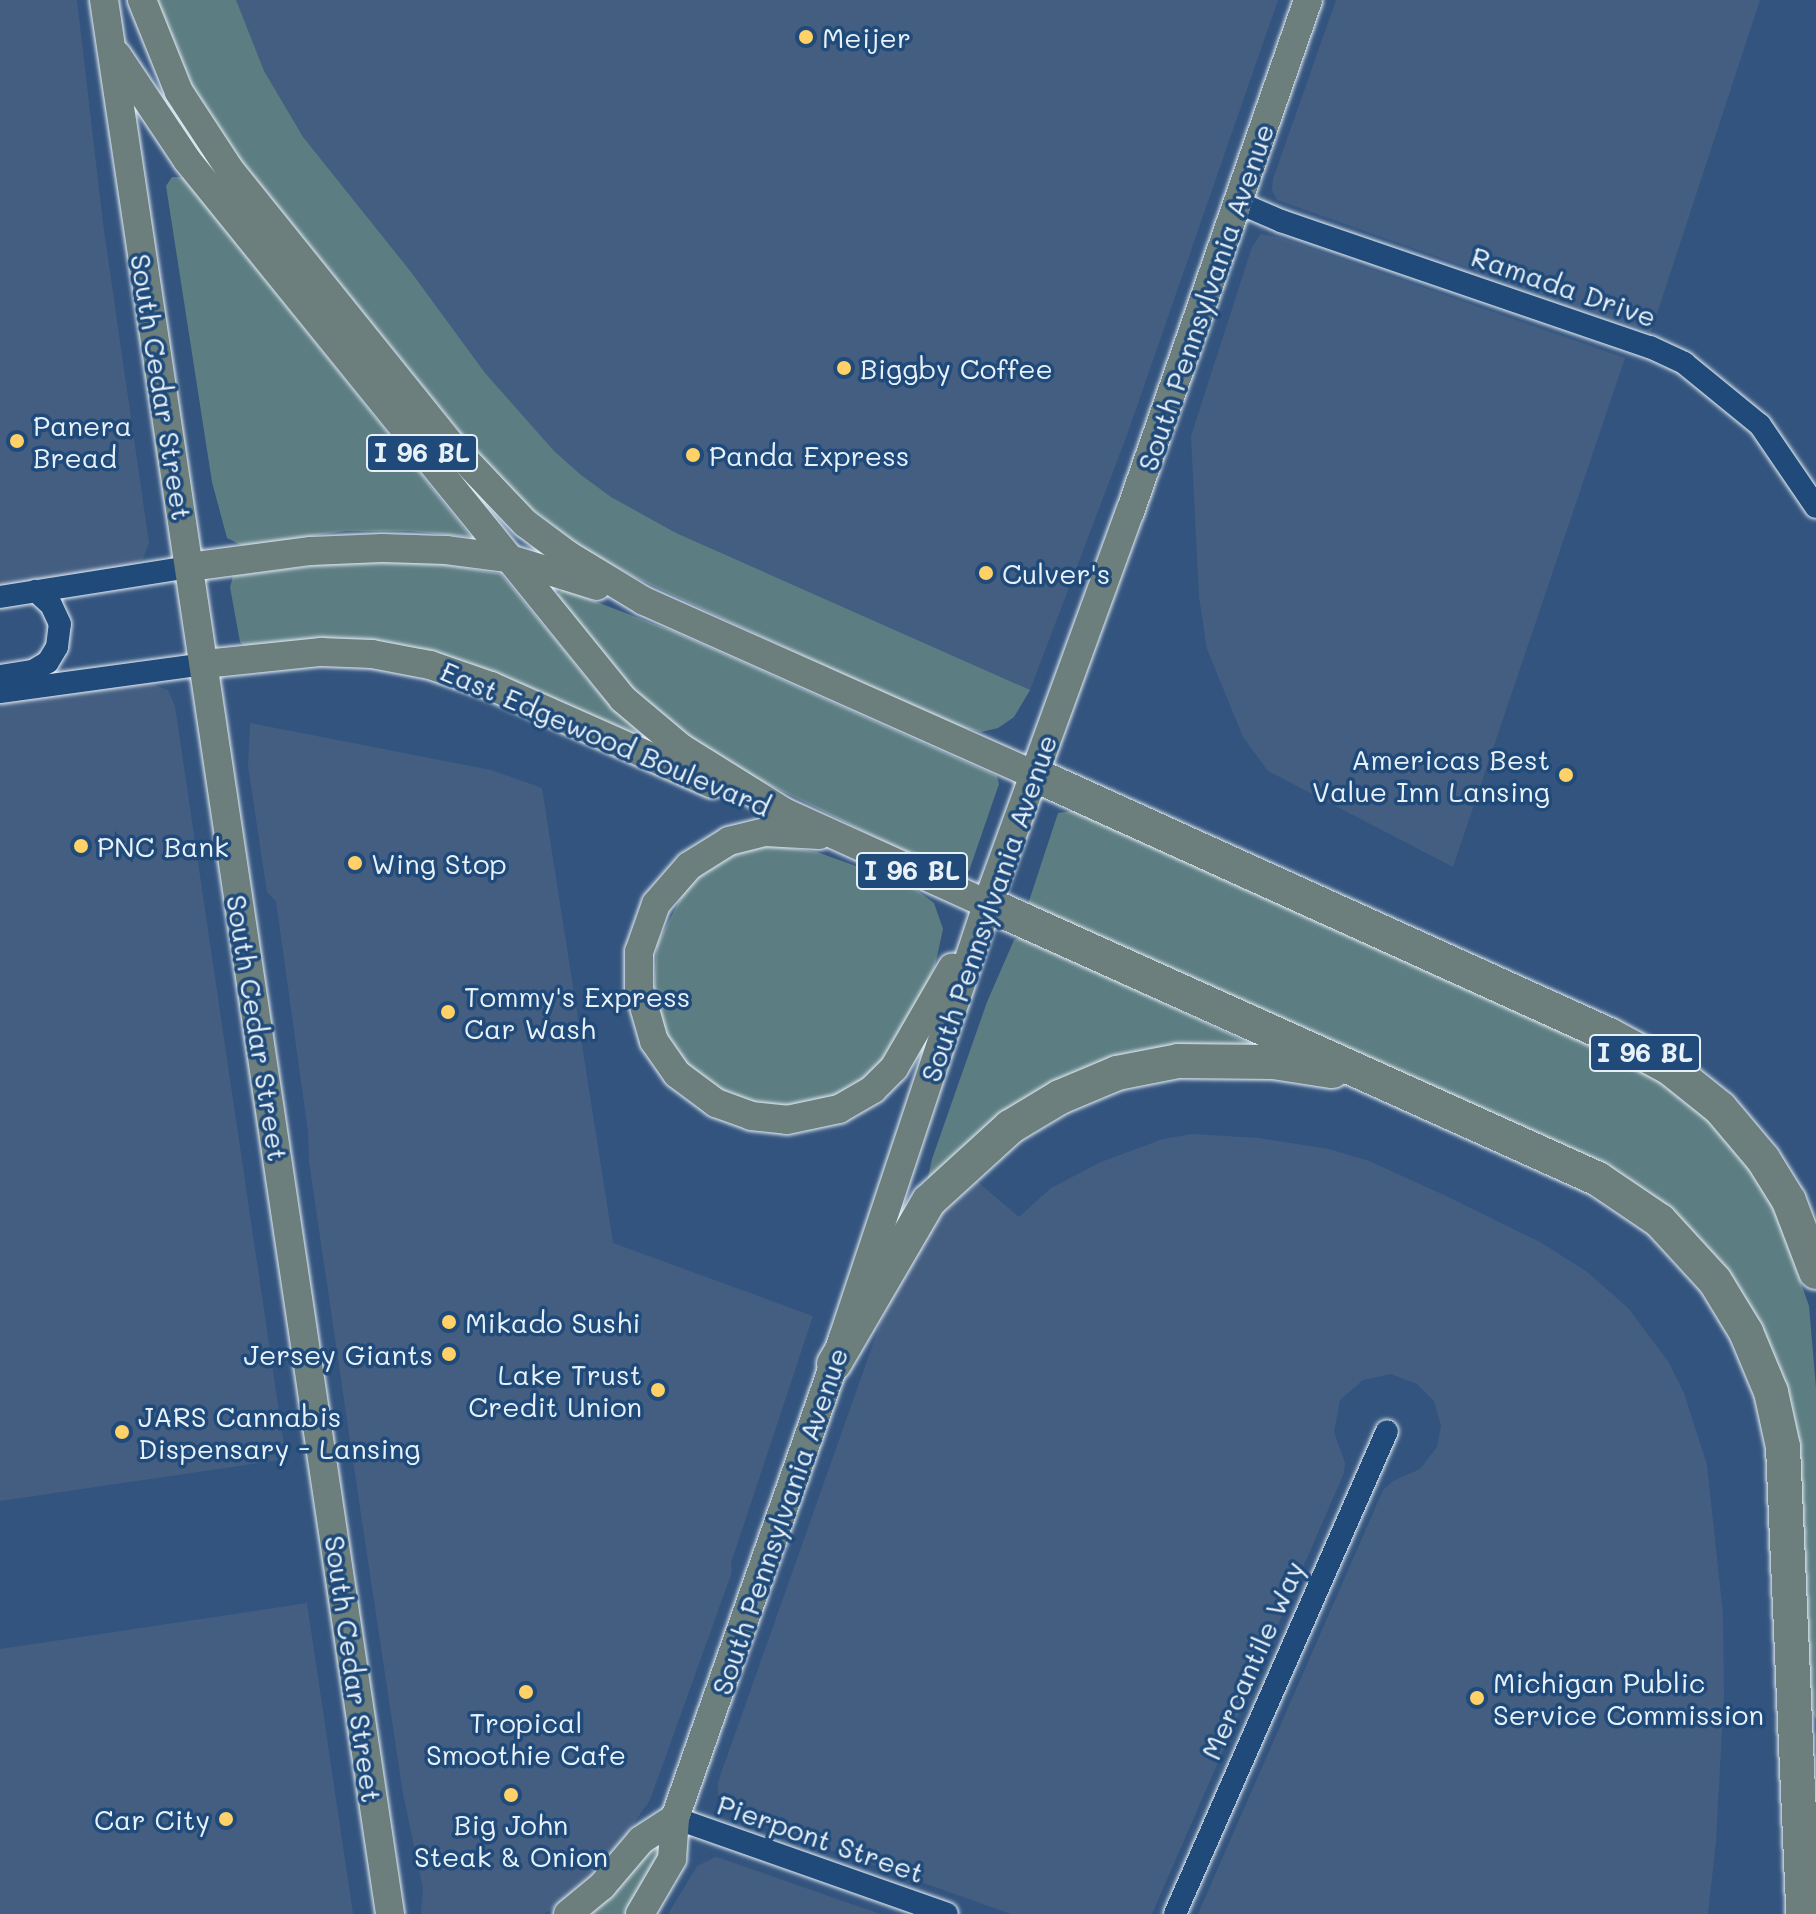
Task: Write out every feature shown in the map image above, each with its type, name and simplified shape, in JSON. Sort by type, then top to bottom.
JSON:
[{"type":"highway","name":"I 96 BL","points":[[1033,774],[1598,1030],[1670,1068],[1720,1108],[1763,1159],[1789,1201],[1816,1272]]},
{"type":"highway","name":"I 96 BL","points":[[987,904],[1598,1179],[1660,1221],[1729,1302],[1771,1392],[1783,1447],[1803,1914]]},
{"type":"highway","points":[[834,1364],[929,1201],[1010,1127],[1060,1097],[1117,1073],[1204,1060],[1273,1062],[1376,1078]]},
{"type":"highway","points":[[1786,1914],[1796,1735]]},
{"type":"main road","name":"South Cedar Street","points":[[104,0],[390,1914]]},
{"type":"main road","name":"I 96 BL","points":[[142,0],[166,65],[205,135],[450,444],[497,496],[538,533],[644,601],[1033,774]]},
{"type":"main road","name":"South Pennsylvania Avenue","points":[[640,1914],[672,1859],[675,1818],[834,1364],[987,904],[1130,512],[1308,0]]},
{"type":"main road","name":"I 96 BL","points":[[111,44],[187,160],[587,659],[635,711],[691,755],[784,812],[987,904]]},
{"type":"main road","points":[[189,567],[311,551],[382,548],[446,550],[507,558],[644,601]]},
{"type":"main road","name":"East Edgewood Boulevard","points":[[204,664],[331,652],[372,654],[430,665],[491,686],[688,774],[784,812]]},
{"type":"main road","points":[[838,836],[765,832],[729,841],[681,873],[656,904],[646,925],[637,970],[649,1030],[677,1074],[725,1108],[763,1119],[800,1119],[839,1109],[873,1089],[906,1052],[987,904]]},
{"type":"main road","points":[[568,1914],[602,1886],[641,1840],[675,1818]]},
{"type":"street","name":"Ramada Drive","points":[[1237,202],[1294,225],[1650,347],[1684,363],[1760,425],[1816,507]]},
{"type":"street","points":[[0,597],[189,567]]},
{"type":"street","points":[[0,676],[33,671],[48,662],[57,647],[60,624],[51,605],[36,591]]},
{"type":"street","name":"East Edgewood Boulevard","points":[[0,692],[204,664]]},
{"type":"street","name":"Mercantile Way","points":[[1175,1914],[1387,1431]]},
{"type":"street","name":"Pierpont Street","points":[[675,1818],[947,1914]]},
{"type":"shaded area","points":[[0,0],[77,0],[103,223],[149,543],[143,559],[131,566],[0,586]]},
{"type":"shaded area","points":[[156,0],[1278,0],[1127,435],[1030,690],[1014,717],[998,728],[981,732],[950,724],[636,578],[532,509],[414,376],[242,162],[193,87]]},
{"type":"shaded area","points":[[1336,0],[1760,0],[1651,332],[1277,200],[1272,190],[1273,179]]},
{"type":"shaded area","points":[[1261,234],[1281,238],[1625,358],[1453,867],[1268,771],[1243,737],[1207,649],[1199,597],[1191,436],[1252,247]]},
{"type":"shaded area","points":[[147,682],[168,690],[175,706],[286,1459],[0,1501],[0,703]]},
{"type":"shaded area","points":[[250,723],[491,770],[542,788],[613,1243],[813,1316],[731,1563],[732,1572],[650,1800],[607,1862],[575,1893],[544,1914],[421,1914],[423,1888],[403,1794],[360,1508],[309,1162],[308,1132],[276,901],[267,892],[248,766]]},
{"type":"shaded area","points":[[1192,1134],[1259,1138],[1329,1149],[1369,1161],[1442,1194],[1540,1242],[1586,1271],[1628,1308],[1668,1361],[1684,1393],[1707,1465],[1723,1614],[1724,1693],[1716,1841],[1708,1914],[1198,1914],[1383,1490],[1393,1481],[1420,1469],[1437,1447],[1441,1426],[1434,1401],[1417,1384],[1391,1374],[1363,1380],[1340,1400],[1334,1432],[1345,1463],[1344,1473],[1152,1914],[1011,1914],[735,1816],[718,1804],[718,1782],[879,1327],[902,1274],[930,1227],[972,1177],[1019,1217],[1051,1188],[1101,1162],[1163,1139]]},
{"type":"shaded area","points":[[307,1603],[353,1914],[0,1914],[0,1649]]},
{"type":"shaded area","points":[[716,1857],[880,1914],[668,1914],[697,1866]]},
{"type":"green space","points":[[156,0],[236,0],[264,71],[303,137],[411,272],[485,373],[554,451],[581,475],[611,497],[676,533],[1030,690],[1014,717],[998,728],[981,732],[950,724],[636,578],[584,549],[532,509],[488,467],[242,162],[193,87]]},
{"type":"green space","points":[[172,177],[183,177],[471,537],[409,531],[346,531],[243,546],[227,538],[212,482],[166,186]]},
{"type":"green space","points":[[350,561],[430,562],[501,574],[599,693],[640,733],[640,737],[500,678],[246,647],[240,642],[230,587],[233,576]]},
{"type":"green space","points":[[563,589],[675,632],[997,776],[999,784],[969,871],[947,869],[910,854],[717,759],[636,694],[556,596]]},
{"type":"green space","points":[[1072,811],[1090,816],[1608,1051],[1668,1087],[1710,1121],[1749,1167],[1777,1214],[1809,1306],[1816,1388],[1816,1719],[1812,1711],[1800,1459],[1784,1383],[1593,1160],[1028,904],[1058,813]]},
{"type":"green space","points":[[768,845],[817,852],[911,886],[934,903],[943,929],[935,966],[907,1028],[874,1072],[836,1097],[799,1107],[757,1104],[731,1096],[688,1067],[664,1029],[654,993],[657,944],[684,892],[702,874],[732,855]]},
{"type":"green space","points":[[1022,936],[1255,1046],[1179,1051],[927,1182],[932,1159],[987,1002],[1014,940]]},
{"type":"green space","points":[[658,1847],[661,1851],[626,1914],[588,1914],[650,1848]]},
{"type":"place","name":"Meijer","points":[[806,37]]},
{"type":"place","name":"Biggby Coffee","points":[[844,368]]},
{"type":"place","name":"Panera Bread","points":[[17,441]]},
{"type":"place","name":"Panda Express","points":[[693,455]]},
{"type":"place","name":"Culver's","points":[[986,573]]},
{"type":"place","name":"Americas Best Value Inn Lansing","points":[[1566,775]]},
{"type":"place","name":"PNC Bank","points":[[81,846]]},
{"type":"place","name":"Wing Stop","points":[[355,863]]},
{"type":"place","name":"Tommy's Express Car Wash","points":[[448,1012]]},
{"type":"place","name":"Mikado Sushi","points":[[449,1322]]},
{"type":"place","name":"Jersey Giants","points":[[449,1354]]},
{"type":"place","name":"Lake Trust Credit Union","points":[[658,1390]]},
{"type":"place","name":"JARS Cannabis Dispensary - Lansing","points":[[122,1432]]},
{"type":"place","name":"Tropical Smoothie Cafe","points":[[526,1692]]},
{"type":"place","name":"Michigan Public Service Commission","points":[[1477,1698]]},
{"type":"place","name":"Big John Steak & Onion","points":[[511,1795]]},
{"type":"place","name":"Car City","points":[[226,1819]]}]
